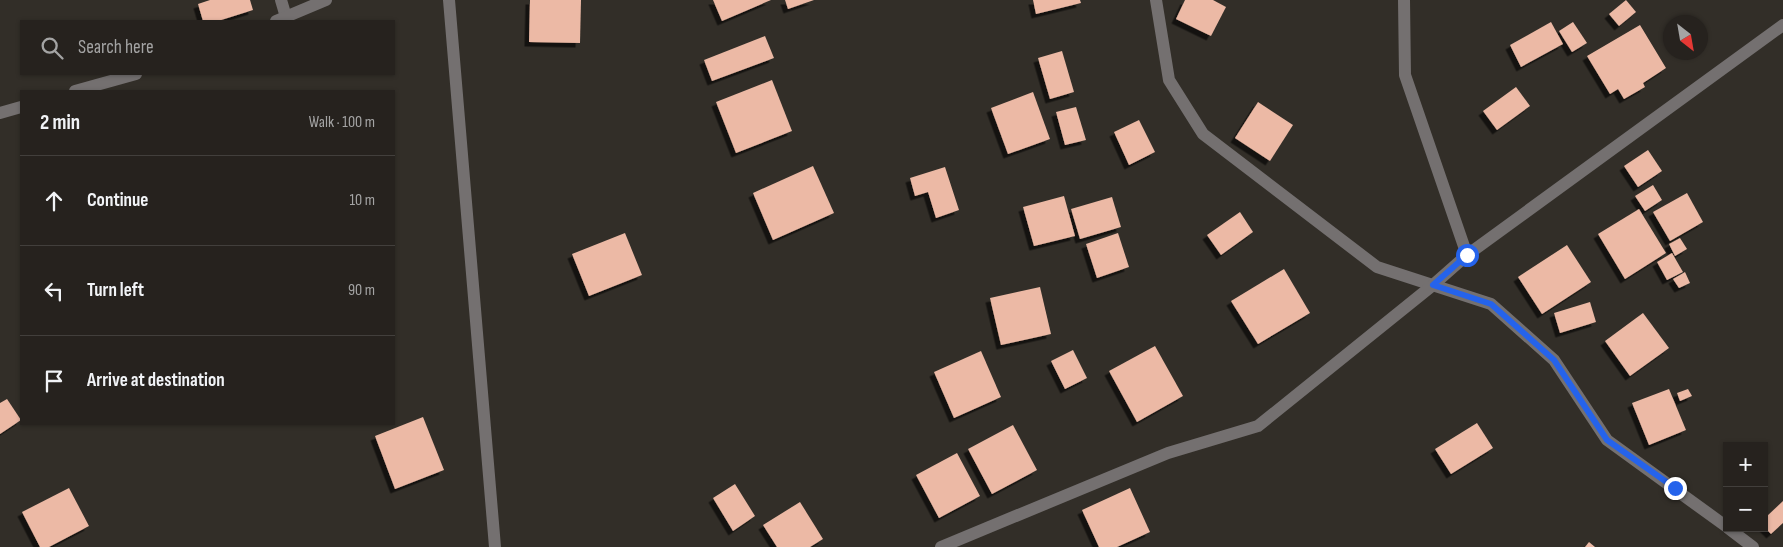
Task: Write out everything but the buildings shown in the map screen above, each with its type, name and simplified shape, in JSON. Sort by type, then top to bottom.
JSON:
[{"type":"street","points":[[281,0],[281,19],[326,0]]},
{"type":"street","points":[[449,0],[495,547]]},
{"type":"street","points":[[1156,0],[1169,80],[1202,134],[1377,267],[1491,304],[1554,360],[1607,440],[1723,524]]},
{"type":"street","points":[[1404,0],[1405,75],[1467,255]]},
{"type":"street","points":[[940,547],[1168,453],[1258,426],[1433,285],[1467,255],[1783,25]]},
{"type":"street","points":[[80,90],[132,75]]},
{"type":"street","points":[[0,113],[20,107]]},
{"type":"street","points":[[1733,532],[1753,547]]},
{"type":"route","points":[[1467,255],[1433,285],[1491,304],[1554,360],[1607,440],[1675,488]]}]
